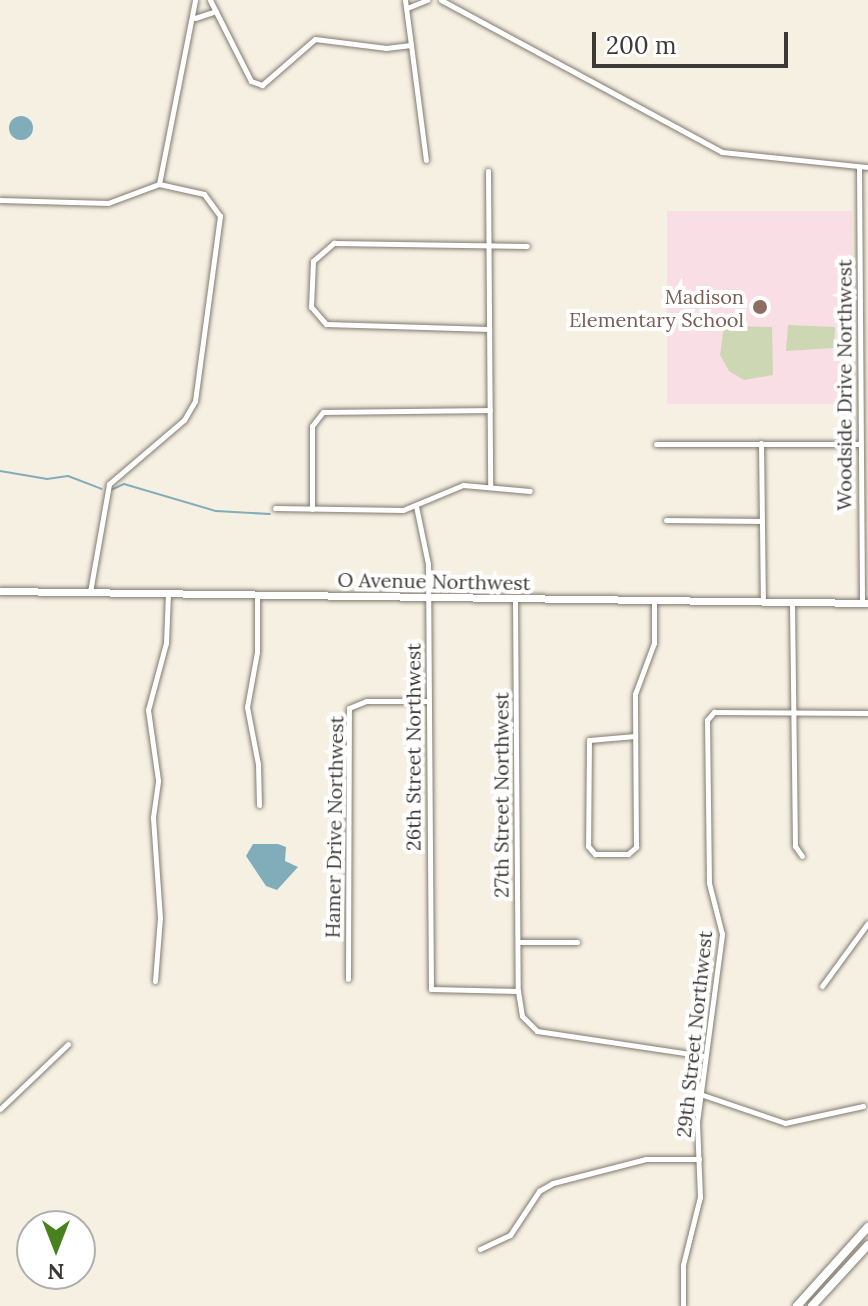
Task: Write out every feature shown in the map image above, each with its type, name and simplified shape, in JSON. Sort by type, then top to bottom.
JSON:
[{"type":"main road","points":[[797,1306],[868,1227]]},
{"type":"main road","points":[[812,1306],[868,1245]]},
{"type":"street","points":[[159,184],[195,18],[195,0]]},
{"type":"street","points":[[210,0],[251,81],[262,85],[315,39],[386,48],[411,45]]},
{"type":"street","points":[[405,0],[426,160]]},
{"type":"street","points":[[407,8],[427,0]]},
{"type":"street","points":[[441,0],[722,152],[868,167]]},
{"type":"street","points":[[195,18],[216,11]]},
{"type":"street","name":"Woodside Drive Northwest","points":[[859,168],[860,444],[865,602]]},
{"type":"street","points":[[488,171],[490,485]]},
{"type":"street","points":[[0,200],[108,203],[159,184],[204,194],[220,216],[195,401],[184,420],[109,484],[90,592]]},
{"type":"street","points":[[489,329],[326,324],[311,307],[311,283],[318,252],[334,243],[527,246]]},
{"type":"street","points":[[312,509],[314,421],[332,410],[490,410]]},
{"type":"street","points":[[761,443],[763,601]]},
{"type":"street","points":[[656,444],[860,444]]},
{"type":"street","points":[[275,508],[403,510],[449,487],[490,485],[530,491]]},
{"type":"street","name":"26th Street Northwest","points":[[416,506],[428,564],[431,989],[518,991]]},
{"type":"street","points":[[666,520],[762,521]]},
{"type":"street","name":"O Avenue Northwest","points":[[0,591],[865,602]]},
{"type":"street","points":[[155,981],[160,927],[153,817],[158,780],[148,710],[166,643],[168,594]]},
{"type":"street","points":[[257,594],[257,652],[247,707],[259,805]]},
{"type":"street","name":"27th Street Northwest","points":[[515,598],[518,991]]},
{"type":"street","points":[[635,736],[596,736],[588,744],[588,846],[595,854],[635,850],[635,736],[635,694],[654,643],[654,600]]},
{"type":"street","points":[[792,602],[795,846],[802,856]]},
{"type":"street","name":"Hamer Drive Northwest","points":[[348,979],[349,708],[366,701],[428,701]]},
{"type":"street","name":"29th Street Northwest","points":[[683,1306],[683,1265],[700,1197],[700,1094],[722,934],[709,883],[708,716],[714,712],[793,713]]},
{"type":"street","points":[[793,713],[868,713]]},
{"type":"street","points":[[822,986],[868,923]]},
{"type":"street","points":[[518,942],[577,942]]},
{"type":"street","points":[[518,991],[522,1016],[537,1031],[705,1056]]},
{"type":"street","points":[[0,1109],[68,1044]]},
{"type":"street","points":[[700,1094],[785,1123],[863,1106]]},
{"type":"street","points":[[480,1249],[510,1235],[539,1191],[553,1183],[646,1159],[699,1159]]},
{"type":"shaded area","name":"Madison Elementary School","points":[[667,211],[852,211],[852,404],[667,404]]},
{"type":"green space","points":[[788,325],[835,327],[834,348],[786,351]]},
{"type":"green space","points":[[724,326],[772,327],[773,375],[744,380],[729,371],[720,355]]},
{"type":"water","points":[[21,116],[30,119],[33,128],[30,137],[21,140],[12,137],[9,128],[12,119]]},
{"type":"water","points":[[253,844],[286,847],[285,861],[298,867],[277,890],[266,886],[246,856]]},
{"type":"waterway","points":[[0,471],[47,479],[68,476],[102,489]]},
{"type":"waterway","points":[[111,490],[124,484],[216,511],[270,514]]},
{"type":"place","name":"Madison Elementary School","points":[[760,307]]}]
